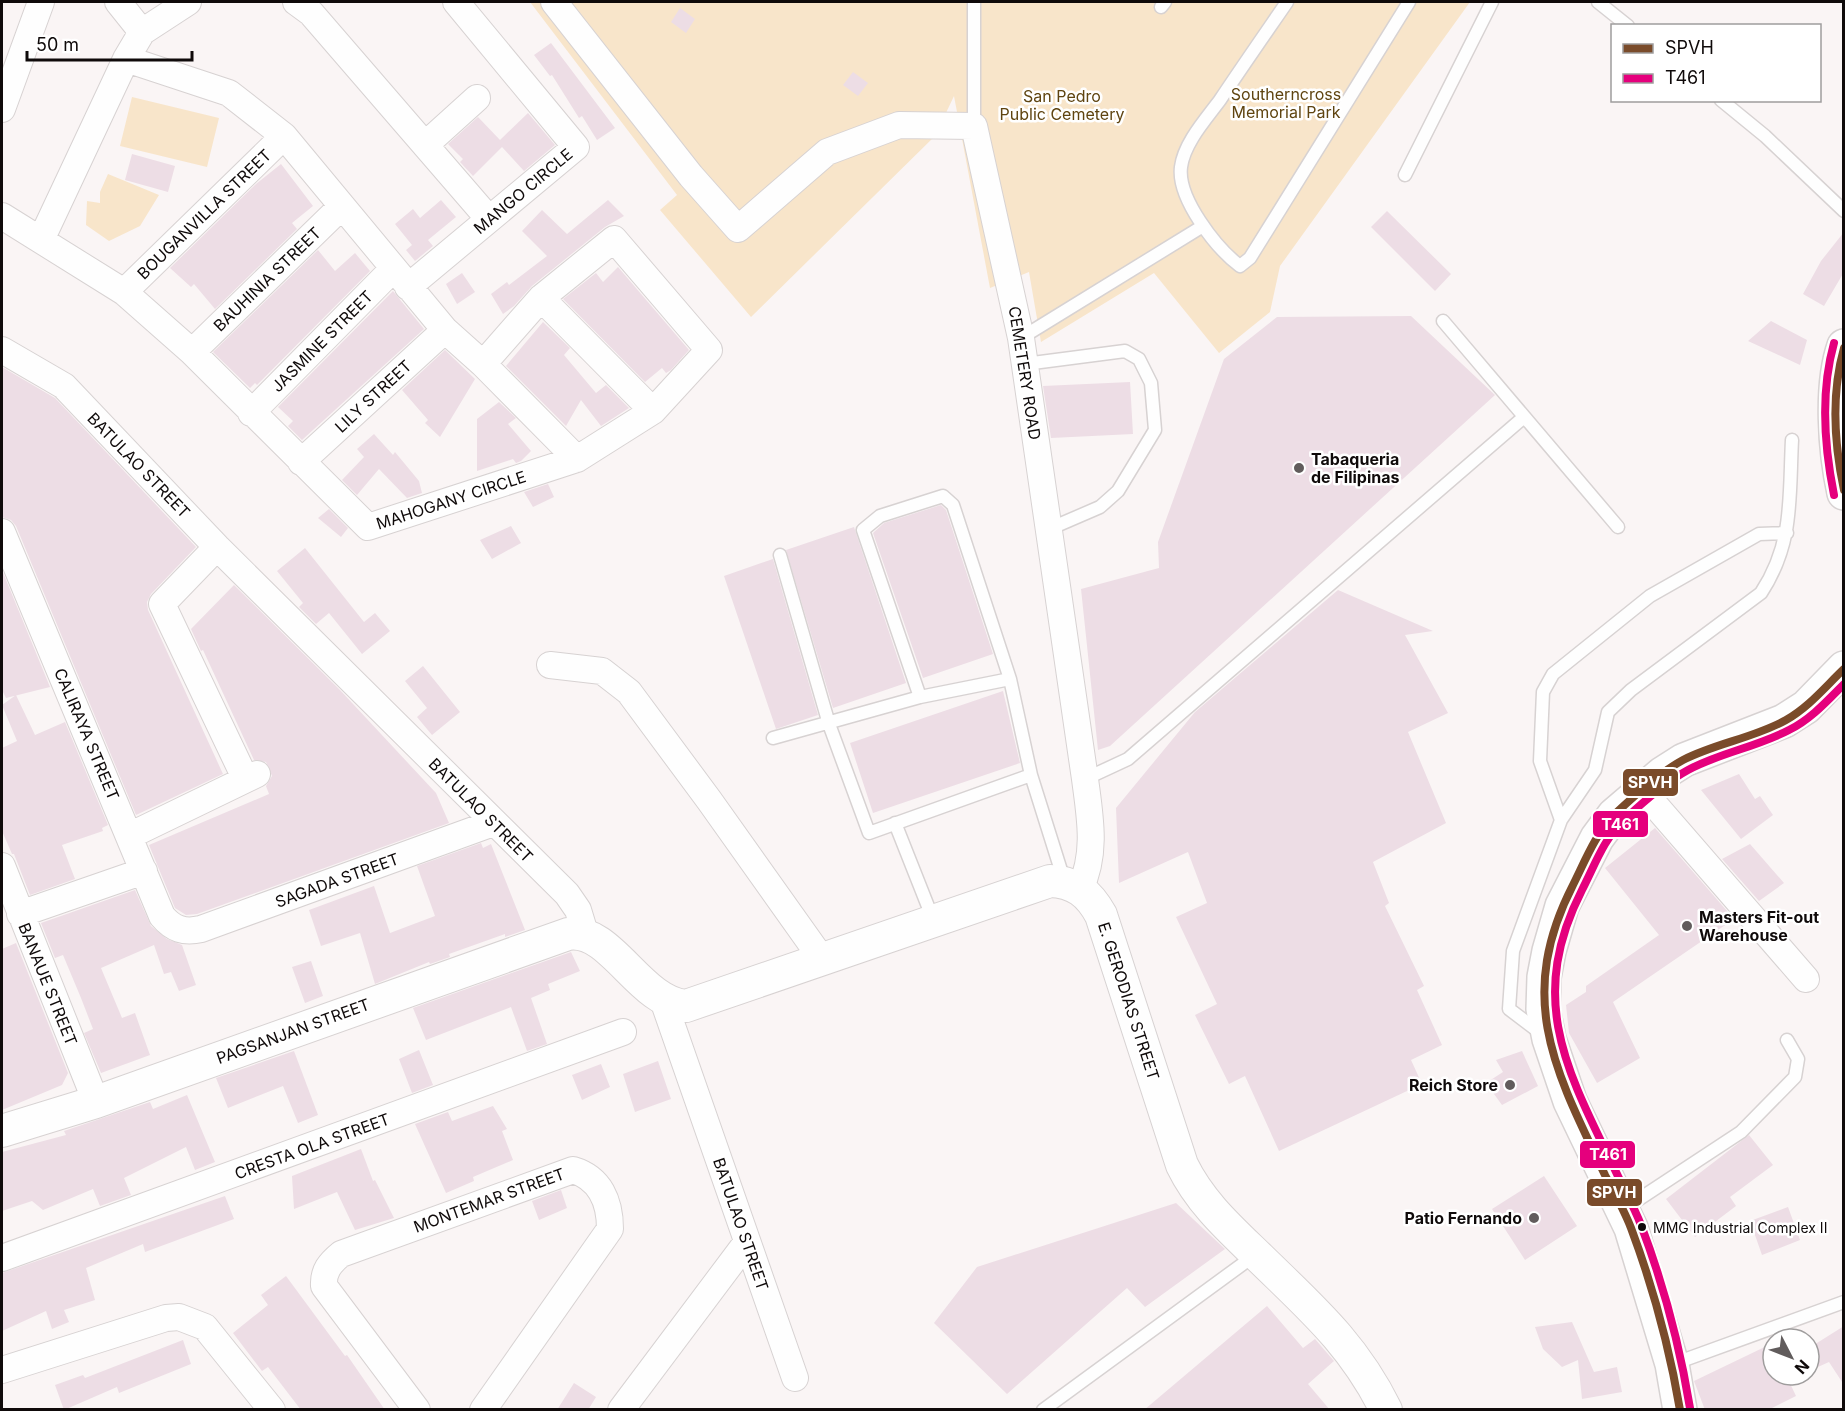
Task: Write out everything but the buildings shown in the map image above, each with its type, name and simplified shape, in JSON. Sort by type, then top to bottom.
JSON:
[{"type":"main road","points":[[1843,487],[1837,438],[1837,390],[1844,346]]},
{"type":"main road","points":[[1680,1410],[1672,1364],[1623,1210],[1570,1101],[1549,1039],[1543,1009],[1544,977],[1562,906],[1597,838],[1614,815],[1662,774],[1684,760],[1784,721],[1806,707],[1844,668]]},
{"type":"street","points":[[2,109],[41,2]]},
{"type":"street","points":[[118,2],[142,32]]},
{"type":"street","points":[[41,240],[126,59],[142,32],[188,2]]},
{"type":"street","name":"MANGO CIRCLE","points":[[400,278],[489,219],[576,147],[456,2]]},
{"type":"street","points":[[554,2],[691,176],[738,229],[826,153],[899,125],[974,126]]},
{"type":"street","points":[[311,5],[425,145],[489,219]]},
{"type":"street","points":[[126,59],[229,93],[284,136],[445,330],[483,364],[577,459]]},
{"type":"street","points":[[425,145],[477,98]]},
{"type":"street","name":"CEMETERY ROAD","points":[[974,126],[1021,338],[1092,828],[1091,856],[1072,885]]},
{"type":"street","name":"BOUGANVILLA STREET","points":[[124,292],[284,136]]},
{"type":"street","name":"BAUHINIA STREET","points":[[192,352],[342,206]]},
{"type":"street","name":"MAHOGANY CIRCLE","points":[[2,216],[124,292],[192,352],[368,527],[577,459],[653,411],[709,350],[614,239],[541,298]]},
{"type":"street","name":"JASMINE STREET","points":[[251,413],[400,278]]},
{"type":"street","points":[[483,364],[541,298],[653,411]]},
{"type":"street","name":"LILY STREET","points":[[301,462],[445,330]]},
{"type":"street","name":"BATULAO STREET","points":[[2,350],[64,386],[217,547],[567,894],[578,910],[585,933],[601,944],[663,1000],[795,1378]]},
{"type":"street","name":"CALIRAYA STREET","points":[[2,532],[162,916],[170,925],[180,930]]},
{"type":"street","points":[[129,836],[251,776],[162,604],[217,547]]},
{"type":"street","points":[[550,665],[602,671],[629,692],[710,800],[822,959]]},
{"type":"street","points":[[1642,790],[1806,979]]},
{"type":"street","name":"SAGADA STREET","points":[[180,930],[201,929],[493,822]]},
{"type":"street","name":"BANAUE STREET","points":[[2,866],[96,1102]]},
{"type":"street","points":[[20,915],[144,871]]},
{"type":"street","points":[[663,1000],[686,1006],[702,1003],[822,959],[1050,881],[1072,885]]},
{"type":"street","name":"E. GERODIAS STREET","points":[[1072,885],[1093,901],[1101,915],[1182,1165],[1191,1184],[1223,1223],[1352,1351],[1371,1380],[1386,1410]]},
{"type":"street","name":"PAGSANJAN STREET","points":[[2,1131],[96,1102],[552,939],[568,934],[585,933]]},
{"type":"street","name":"CRESTA OLA STREET","points":[[2,1258],[623,1032]]},
{"type":"street","name":"MONTEMAR STREET","points":[[417,1410],[324,1286],[323,1277],[333,1260],[341,1254],[573,1170],[585,1174],[597,1182],[610,1216],[610,1229],[483,1410]]},
{"type":"street","points":[[628,1407],[747,1242]]},
{"type":"street","points":[[2,1370],[166,1318],[179,1317],[205,1327],[272,1410]]},
{"type":"lane","points":[[974,2],[974,126]]},
{"type":"lane","points":[[1287,2],[1194,137],[1181,166],[1182,188],[1203,226],[1230,258],[1240,266],[1250,258],[1409,2]]},
{"type":"lane","points":[[1405,175],[1492,2]]},
{"type":"lane","points":[[1598,2],[1626,24]]},
{"type":"lane","points":[[1723,102],[1765,136],[1844,211]]},
{"type":"lane","points":[[1021,338],[1203,226]]},
{"type":"lane","points":[[1443,321],[1617,527]]},
{"type":"lane","points":[[1025,364],[1125,351],[1139,359],[1151,383],[1155,430],[1118,491],[1100,507],[1049,529]]},
{"type":"lane","points":[[1085,779],[1128,759],[1524,417]]},
{"type":"lane","points":[[1549,1039],[1509,1009],[1513,951],[1562,820],[1595,770],[1608,712],[1631,690],[1761,593],[1774,572],[1787,533],[1791,440]]},
{"type":"lane","points":[[920,697],[863,530],[880,516],[943,496],[953,505],[960,520],[1010,679],[1031,775],[1072,885]]},
{"type":"lane","points":[[1562,820],[1540,761],[1543,692],[1553,674],[1650,596],[1759,534],[1787,533]]},
{"type":"lane","points":[[780,555],[829,724],[868,833],[1031,775]]},
{"type":"lane","points":[[773,738],[920,697],[1010,679]]},
{"type":"lane","points":[[895,823],[934,921]]},
{"type":"lane","points":[[1623,1210],[1741,1132],[1795,1077],[1798,1059],[1787,1040]]},
{"type":"lane","points":[[1043,1410],[1256,1254]]},
{"type":"lane","points":[[1672,1364],[1844,1302]]},
{"type":"green space","points":[[530,2],[1470,2],[1280,266],[1270,312],[1219,353],[1154,273],[1041,342],[1029,272],[990,288],[954,96],[935,136],[751,317],[660,210],[677,195]]},
{"type":"green space","points":[[132,97],[219,118],[207,167],[120,146]]},
{"type":"green space","points":[[108,174],[159,195],[140,226],[109,241],[86,225],[87,201],[100,203],[100,192]]},
{"type":"transit line","name":"T461","points":[[1834,343],[1827,381],[1825,419],[1834,495]]},
{"type":"transit line","name":"SPVH","points":[[1844,348],[1837,383],[1835,419],[1844,490]]},
{"type":"transit line","name":"SPVH","points":[[1680,1410],[1666,1341],[1639,1249],[1571,1102],[1558,1067],[1548,1033],[1544,999],[1546,963],[1556,926],[1573,885],[1597,838],[1615,814],[1656,778],[1683,760],[1774,726],[1794,715],[1844,669]]},
{"type":"transit line","name":"T461","points":[[1690,1408],[1670,1315],[1657,1269],[1641,1225],[1582,1101],[1569,1067],[1560,1034],[1555,1001],[1557,966],[1565,930],[1582,890],[1605,844],[1624,820],[1662,787],[1688,770],[1797,726],[1844,684]]},
{"type":"place","name":"Tabaqueria de Filipinas","points":[[1299,468]]},
{"type":"place","name":"Masters Fit-out Warehouse","points":[[1687,926]]},
{"type":"place","name":"Reich Store","points":[[1510,1085]]},
{"type":"place","name":"Patio Fernando","points":[[1534,1218]]},
{"type":"place","name":"MMG Industrial Complex II","points":[[1642,1227]]},
{"type":"park label","name":"Southerncross Memorial Park","points":[[1286,103]]},
{"type":"park label","name":"San Pedro Public Cemetery","points":[[1062,105]]}]
